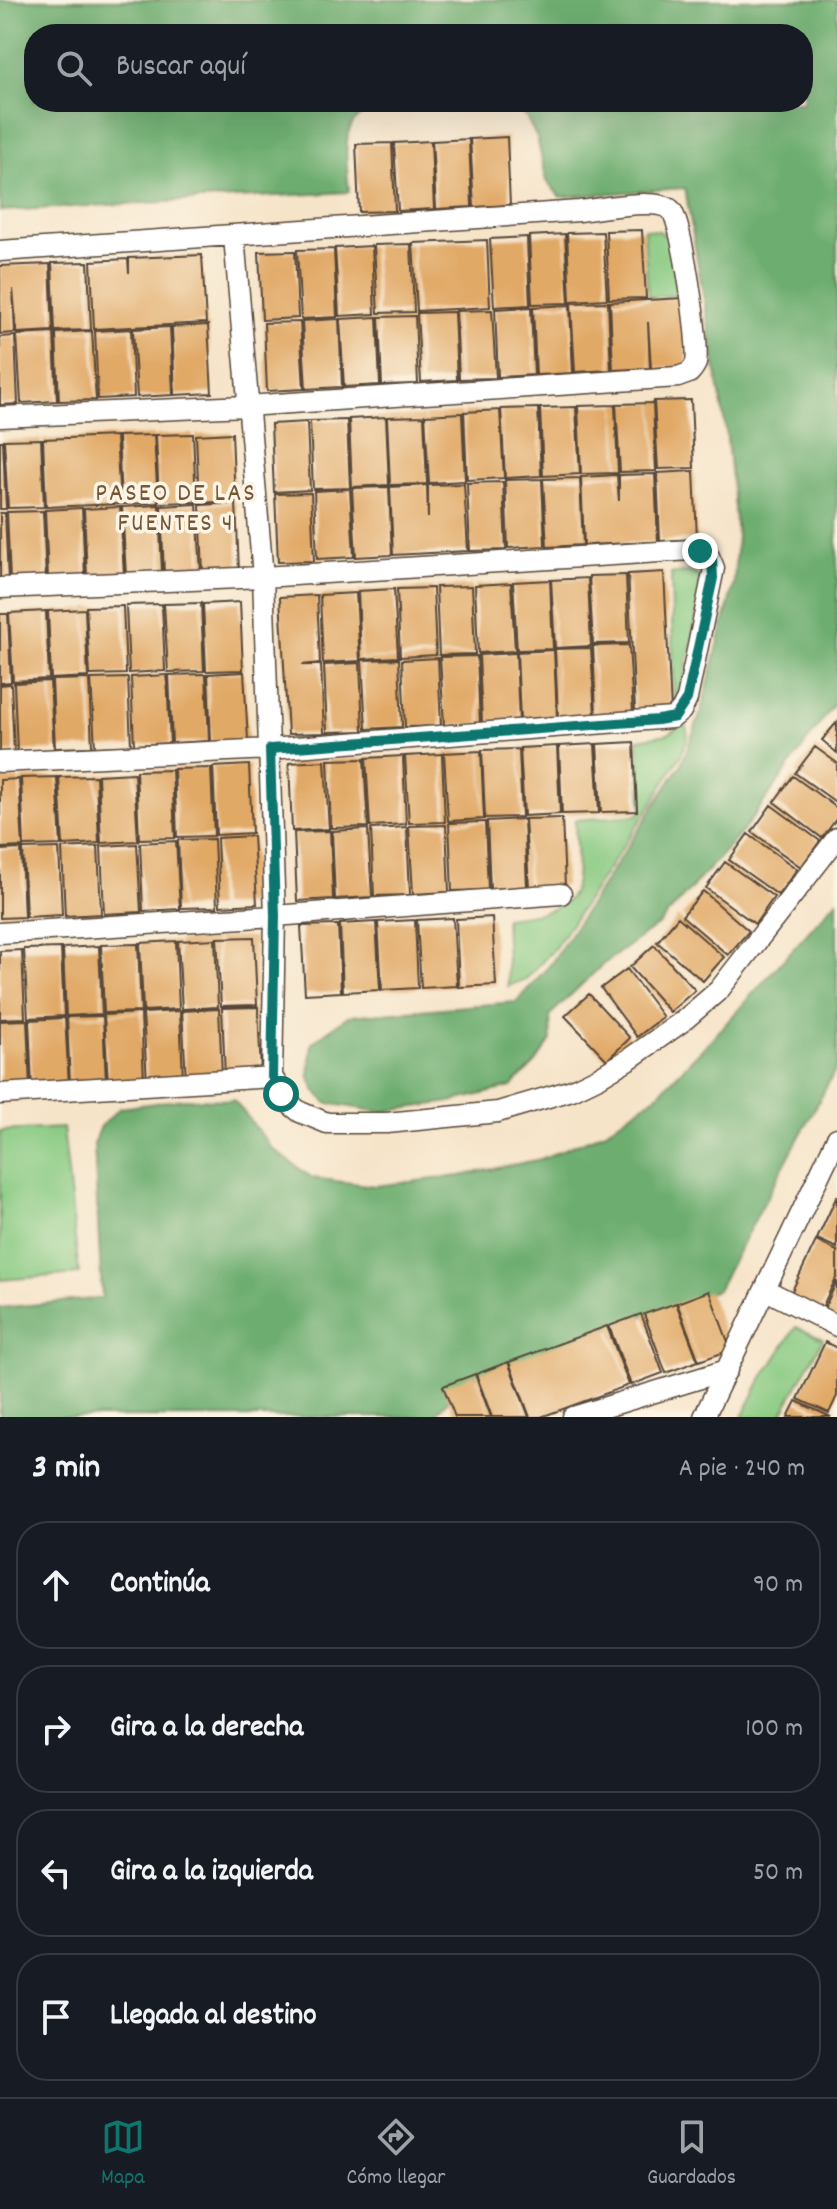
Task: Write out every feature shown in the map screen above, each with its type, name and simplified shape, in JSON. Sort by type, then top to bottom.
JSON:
[{"type":"street","points":[[0,251],[637,205],[665,206],[676,217],[694,325],[696,363],[689,373],[678,377],[246,406],[0,417]]},
{"type":"street","points":[[234,236],[246,406],[263,577],[275,916],[272,1077],[281,1094],[300,1112],[327,1123],[342,1124],[387,1123],[498,1112],[572,1090],[629,1059],[710,999],[837,838]]},
{"type":"street","points":[[0,588],[263,577],[691,550],[708,554],[714,568],[687,699],[681,711],[672,718],[270,749],[0,762]]},
{"type":"street","points":[[0,933],[561,894]]},
{"type":"street","points":[[0,1094],[272,1077]]},
{"type":"street","points":[[704,1417],[835,1145]]},
{"type":"street","points":[[766,1290],[837,1326]]},
{"type":"street","points":[[573,1417],[727,1370]]},
{"type":"green space","points":[[0,0],[837,0],[837,700],[743,831],[660,923],[602,965],[550,1015],[551,1040],[536,1062],[511,1087],[450,1102],[381,1112],[327,1103],[315,1090],[309,1075],[312,1043],[348,1016],[516,1002],[550,965],[681,765],[700,715],[734,583],[737,536],[726,430],[685,188],[560,197],[547,181],[537,138],[526,117],[519,112],[813,112],[813,24],[24,24],[24,112],[367,112],[352,125],[348,137],[349,192],[0,211]]},
{"type":"green space","points":[[644,229],[659,231],[671,240],[683,295],[648,297]]},
{"type":"green space","points":[[689,572],[702,577],[703,584],[682,690],[674,705],[671,574]]},
{"type":"green space","points":[[685,722],[688,736],[681,755],[649,808],[554,949],[526,979],[508,986],[505,918],[552,909],[565,903],[576,881],[575,820],[637,815],[642,810],[638,739],[668,734]]},
{"type":"green space","points":[[837,900],[837,1067],[717,1290],[465,1380],[434,1417],[0,1417],[0,1308],[102,1298],[94,1144],[101,1126],[120,1108],[184,1099],[234,1100],[272,1148],[312,1178],[375,1186],[460,1176],[541,1159],[603,1133],[655,1097],[713,1038]]},
{"type":"green space","points":[[63,1128],[79,1274],[0,1280],[0,1131]]},
{"type":"green space","points":[[796,1327],[823,1339],[780,1417],[742,1417],[760,1382]]},
{"type":"building","points":[[507,137],[510,205],[474,207],[470,139]]},
{"type":"building","points":[[469,139],[472,207],[436,209],[432,141]]},
{"type":"building","points":[[431,141],[434,209],[398,211],[394,143]]},
{"type":"building","points":[[392,143],[395,211],[359,212],[356,144]]},
{"type":"building","points":[[642,230],[646,298],[609,299],[606,231]]},
{"type":"building","points":[[603,232],[607,299],[570,301],[567,233]]},
{"type":"building","points":[[565,234],[569,303],[532,304],[529,236]]},
{"type":"building","points":[[527,237],[530,305],[494,307],[490,239]]},
{"type":"building","points":[[487,240],[490,307],[417,311],[413,243]]},
{"type":"building","points":[[411,244],[414,312],[378,313],[374,245]]},
{"type":"building","points":[[372,246],[375,314],[339,316],[335,248]]},
{"type":"building","points":[[334,249],[337,317],[301,319],[297,250]]},
{"type":"building","points":[[295,251],[298,318],[262,320],[259,252]]},
{"type":"building","points":[[202,255],[206,323],[94,329],[91,261],[128,259],[129,273],[129,258]]},
{"type":"building","points":[[88,262],[91,330],[55,331],[52,263]]},
{"type":"building","points":[[50,264],[53,331],[17,333],[13,289],[15,333],[0,334],[0,266]]},
{"type":"building","points":[[684,298],[687,366],[651,368],[648,322],[650,368],[613,370],[610,302]]},
{"type":"building","points":[[608,302],[611,370],[575,372],[571,303]]},
{"type":"building","points":[[570,305],[573,373],[536,375],[533,307]]},
{"type":"building","points":[[531,307],[534,375],[498,377],[495,309]]},
{"type":"building","points":[[492,310],[496,378],[459,379],[456,311]]},
{"type":"building","points":[[454,312],[457,380],[421,382],[417,313]]},
{"type":"building","points":[[415,316],[418,384],[382,385],[379,317]]},
{"type":"building","points":[[377,317],[380,385],[344,387],[340,319]]},
{"type":"building","points":[[339,319],[342,387],[306,389],[302,321]]},
{"type":"building","points":[[300,322],[304,389],[267,391],[264,323]]},
{"type":"building","points":[[208,325],[212,393],[175,395],[172,327]]},
{"type":"building","points":[[170,327],[173,395],[137,397],[133,329]]},
{"type":"building","points":[[131,329],[134,397],[98,399],[95,331]]},
{"type":"building","points":[[92,331],[96,400],[59,401],[56,333]]},
{"type":"building","points":[[54,333],[57,401],[21,403],[17,335]]},
{"type":"building","points":[[15,336],[18,404],[0,405],[0,337]]},
{"type":"building","points":[[691,400],[694,468],[658,469],[654,401]]},
{"type":"building","points":[[653,403],[656,471],[620,472],[616,404]]},
{"type":"building","points":[[615,405],[618,473],[581,474],[578,406]]},
{"type":"building","points":[[576,407],[580,474],[543,476],[540,408]]},
{"type":"building","points":[[538,408],[541,476],[505,478],[501,409]]},
{"type":"building","points":[[500,410],[504,478],[467,480],[464,412]]},
{"type":"building","points":[[462,413],[465,481],[429,483],[425,415]]},
{"type":"building","points":[[424,416],[427,484],[390,485],[387,417]]},
{"type":"building","points":[[386,417],[389,485],[352,487],[349,419]]},
{"type":"building","points":[[347,420],[350,488],[313,489],[310,421]]},
{"type":"building","points":[[307,422],[310,490],[274,492],[271,424]]},
{"type":"building","points":[[232,433],[235,501],[199,503],[196,435]]},
{"type":"building","points":[[193,434],[196,502],[159,503],[156,435]]},
{"type":"building","points":[[154,435],[158,503],[121,504],[118,436]]},
{"type":"building","points":[[116,436],[120,504],[46,507],[43,439]]},
{"type":"building","points":[[41,439],[44,507],[8,508],[4,440]]},
{"type":"building","points":[[0,441],[3,441],[6,509],[0,509]]},
{"type":"building","points":[[694,471],[697,539],[660,541],[657,473]]},
{"type":"building","points":[[655,474],[658,542],[584,545],[581,477],[617,475],[619,501],[619,475]]},
{"type":"building","points":[[580,478],[583,545],[547,547],[543,479]]},
{"type":"building","points":[[542,479],[545,546],[508,548],[505,480]]},
{"type":"building","points":[[503,482],[506,550],[470,551],[467,483]]},
{"type":"building","points":[[464,484],[468,551],[393,555],[390,487],[427,485],[428,518],[428,485]]},
{"type":"building","points":[[389,487],[392,555],[356,557],[352,488]]},
{"type":"building","points":[[350,489],[354,557],[317,559],[314,491]]},
{"type":"building","points":[[311,493],[314,561],[278,562],[275,494]]},
{"type":"building","points":[[236,503],[239,571],[203,573],[200,505]]},
{"type":"building","points":[[197,504],[201,573],[164,574],[161,506]]},
{"type":"building","points":[[159,505],[162,573],[126,575],[122,507]]},
{"type":"building","points":[[120,507],[124,575],[87,576],[84,509]]},
{"type":"building","points":[[82,508],[85,576],[48,578],[45,510]]},
{"type":"building","points":[[43,511],[46,579],[10,580],[7,512]]},
{"type":"building","points":[[0,513],[5,513],[8,581],[0,581]]},
{"type":"building","points":[[664,572],[671,710],[635,711],[628,574]]},
{"type":"building","points":[[626,575],[629,643],[593,644],[589,576]]},
{"type":"building","points":[[588,578],[591,646],[555,648],[551,580]]},
{"type":"building","points":[[550,580],[553,649],[517,650],[513,582]]},
{"type":"building","points":[[511,583],[515,651],[478,653],[475,585]]},
{"type":"building","points":[[472,586],[475,654],[439,655],[436,587]]},
{"type":"building","points":[[433,588],[436,655],[400,657],[397,589]]},
{"type":"building","points":[[394,589],[398,657],[361,659],[358,591]]},
{"type":"building","points":[[356,593],[360,661],[323,663],[320,595]]},
{"type":"building","points":[[317,595],[320,663],[302,665],[321,665],[324,733],[288,734],[280,597]]},
{"type":"building","points":[[240,602],[243,670],[206,671],[203,604]]},
{"type":"building","points":[[201,603],[204,671],[168,672],[164,604]]},
{"type":"building","points":[[162,604],[165,671],[129,673],[126,605]]},
{"type":"building","points":[[123,606],[126,674],[90,675],[86,607]]},
{"type":"building","points":[[85,609],[88,677],[51,679],[48,611]]},
{"type":"building","points":[[46,611],[49,679],[13,681],[9,613]]},
{"type":"building","points":[[0,614],[8,614],[11,682],[0,683]]},
{"type":"building","points":[[629,645],[633,713],[596,714],[593,646]]},
{"type":"building","points":[[591,648],[595,716],[558,717],[555,649]]},
{"type":"building","points":[[554,650],[557,718],[520,720],[517,652]]},
{"type":"building","points":[[516,653],[519,721],[482,723],[479,655]]},
{"type":"building","points":[[477,656],[480,724],[444,725],[440,657]]},
{"type":"building","points":[[438,658],[441,726],[405,727],[402,660]]},
{"type":"building","points":[[399,659],[402,727],[366,729],[362,660]]},
{"type":"building","points":[[360,663],[363,731],[327,732],[324,665]]},
{"type":"building","points":[[244,672],[248,740],[211,742],[208,674]]},
{"type":"building","points":[[206,674],[209,741],[172,743],[169,675]]},
{"type":"building","points":[[167,675],[170,743],[134,745],[131,677]]},
{"type":"building","points":[[128,678],[131,746],[95,747],[91,679]]},
{"type":"building","points":[[89,679],[92,747],[55,748],[52,680]]},
{"type":"building","points":[[50,681],[54,750],[17,751],[14,683]]},
{"type":"building","points":[[11,684],[14,752],[0,753],[0,685]]},
{"type":"building","points":[[837,722],[837,753],[822,740]]},
{"type":"building","points":[[634,742],[637,811],[601,812],[597,744]]},
{"type":"building","points":[[595,744],[599,813],[562,814],[559,746]]},
{"type":"building","points":[[557,746],[560,814],[524,816],[520,748]]},
{"type":"building","points":[[815,747],[837,763],[837,803],[795,773]]},
{"type":"building","points":[[519,749],[522,817],[485,818],[482,750]]},
{"type":"building","points":[[481,751],[484,819],[448,821],[444,753]]},
{"type":"building","points":[[442,754],[445,822],[409,823],[405,756]]},
{"type":"building","points":[[403,756],[406,824],[370,826],[366,758]]},
{"type":"building","points":[[364,759],[368,827],[331,828],[328,760]]},
{"type":"building","points":[[325,761],[329,829],[292,831],[289,763]]},
{"type":"building","points":[[249,765],[252,833],[216,835],[213,767]]},
{"type":"building","points":[[211,768],[214,836],[177,837],[174,769]]},
{"type":"building","points":[[172,770],[175,838],[139,839],[136,771]]},
{"type":"building","points":[[134,773],[138,841],[101,843],[98,775]]},
{"type":"building","points":[[96,776],[99,843],[63,845],[59,777]]},
{"type":"building","points":[[793,776],[837,808],[837,818],[822,838],[774,802]]},
{"type":"building","points":[[57,777],[61,845],[24,846],[21,778]]},
{"type":"building","points":[[19,779],[23,847],[0,848],[0,780]]},
{"type":"building","points":[[771,805],[820,841],[801,867],[752,832]]},
{"type":"building","points":[[562,818],[565,886],[529,887],[525,819]]},
{"type":"building","points":[[524,819],[527,887],[490,889],[487,821]]},
{"type":"building","points":[[485,822],[488,890],[452,891],[449,823]]},
{"type":"building","points":[[446,825],[449,892],[413,894],[409,826]]},
{"type":"building","points":[[407,827],[410,895],[374,896],[371,829]]},
{"type":"building","points":[[368,829],[372,897],[335,899],[332,831]]},
{"type":"building","points":[[330,831],[333,899],[297,901],[294,832]]},
{"type":"building","points":[[748,834],[797,869],[778,895],[729,860]]},
{"type":"building","points":[[253,836],[257,904],[220,906],[217,838]]},
{"type":"building","points":[[214,839],[217,907],[181,908],[178,840]]},
{"type":"building","points":[[176,841],[180,909],[143,911],[140,843]]},
{"type":"building","points":[[137,844],[141,912],[104,914],[101,846]]},
{"type":"building","points":[[98,846],[101,914],[65,916],[62,848]]},
{"type":"building","points":[[59,848],[62,915],[26,917],[23,849]]},
{"type":"building","points":[[21,849],[24,917],[0,918],[0,850]]},
{"type":"building","points":[[725,862],[774,897],[755,924],[706,888]]},
{"type":"building","points":[[703,891],[749,931],[728,955],[682,916]]},
{"type":"building","points":[[492,917],[496,985],[459,987],[456,919]]},
{"type":"building","points":[[678,917],[724,957],[703,981],[657,942]]},
{"type":"building","points":[[453,918],[457,986],[421,988],[417,920]]},
{"type":"building","points":[[415,920],[418,988],[382,990],[378,922]]},
{"type":"building","points":[[376,922],[380,990],[343,992],[340,924]]},
{"type":"building","points":[[338,925],[341,992],[305,994],[301,926]]},
{"type":"building","points":[[254,937],[257,1005],[221,1006],[217,938]]},
{"type":"building","points":[[215,939],[218,1007],[182,1009],[178,941]]},
{"type":"building","points":[[176,941],[179,1009],[143,1011],[140,943]]},
{"type":"building","points":[[138,944],[141,1012],[104,1013],[101,945]]},
{"type":"building","points":[[654,945],[695,990],[670,1012],[630,967]]},
{"type":"building","points":[[99,946],[102,1014],[66,1016],[63,948]]},
{"type":"building","points":[[61,948],[64,1016],[28,1018],[24,949]]},
{"type":"building","points":[[22,950],[25,1018],[0,1019],[0,951]]},
{"type":"building","points":[[627,969],[663,1017],[637,1037],[601,988]]},
{"type":"building","points":[[589,994],[630,1038],[607,1060],[565,1016]]},
{"type":"building","points":[[258,1007],[261,1075],[225,1076],[222,1008]]},
{"type":"building","points":[[219,1009],[222,1077],[186,1079],[182,1011]]},
{"type":"building","points":[[180,1011],[183,1079],[147,1081],[143,1013]]},
{"type":"building","points":[[141,1013],[144,1081],[108,1083],[104,1015]]},
{"type":"building","points":[[103,1016],[106,1084],[70,1085],[67,1017]]},
{"type":"building","points":[[65,1018],[69,1086],[32,1088],[29,1020]]},
{"type":"building","points":[[27,1020],[30,1088],[0,1089],[0,1021]]},
{"type":"building","points":[[837,1196],[837,1248],[817,1239]]},
{"type":"building","points":[[816,1241],[837,1251],[837,1276],[820,1312],[789,1297]]},
{"type":"building","points":[[837,1281],[837,1320],[822,1313]]},
{"type":"building","points":[[709,1291],[731,1350],[699,1361],[677,1303]]},
{"type":"building","points":[[676,1303],[698,1361],[666,1373],[644,1314]]},
{"type":"building","points":[[641,1314],[663,1373],[631,1385],[609,1326]]},
{"type":"building","points":[[607,1326],[629,1385],[541,1417],[530,1417],[509,1362]]},
{"type":"building","points":[[825,1342],[837,1348],[837,1396],[829,1413],[798,1399]]},
{"type":"building","points":[[508,1362],[529,1417],[492,1417],[476,1374]]},
{"type":"building","points":[[475,1374],[491,1417],[455,1417],[443,1386]]},
{"type":"building","points":[[796,1401],[831,1417],[788,1417]]},
{"type":"district","name":"PASEO DE LAS FUENTES 4","points":[[176,506]]},
{"type":"route","points":[[281,1094],[272,1077],[275,916],[270,749],[675,717],[687,699],[713,578],[712,559],[700,551]]}]
